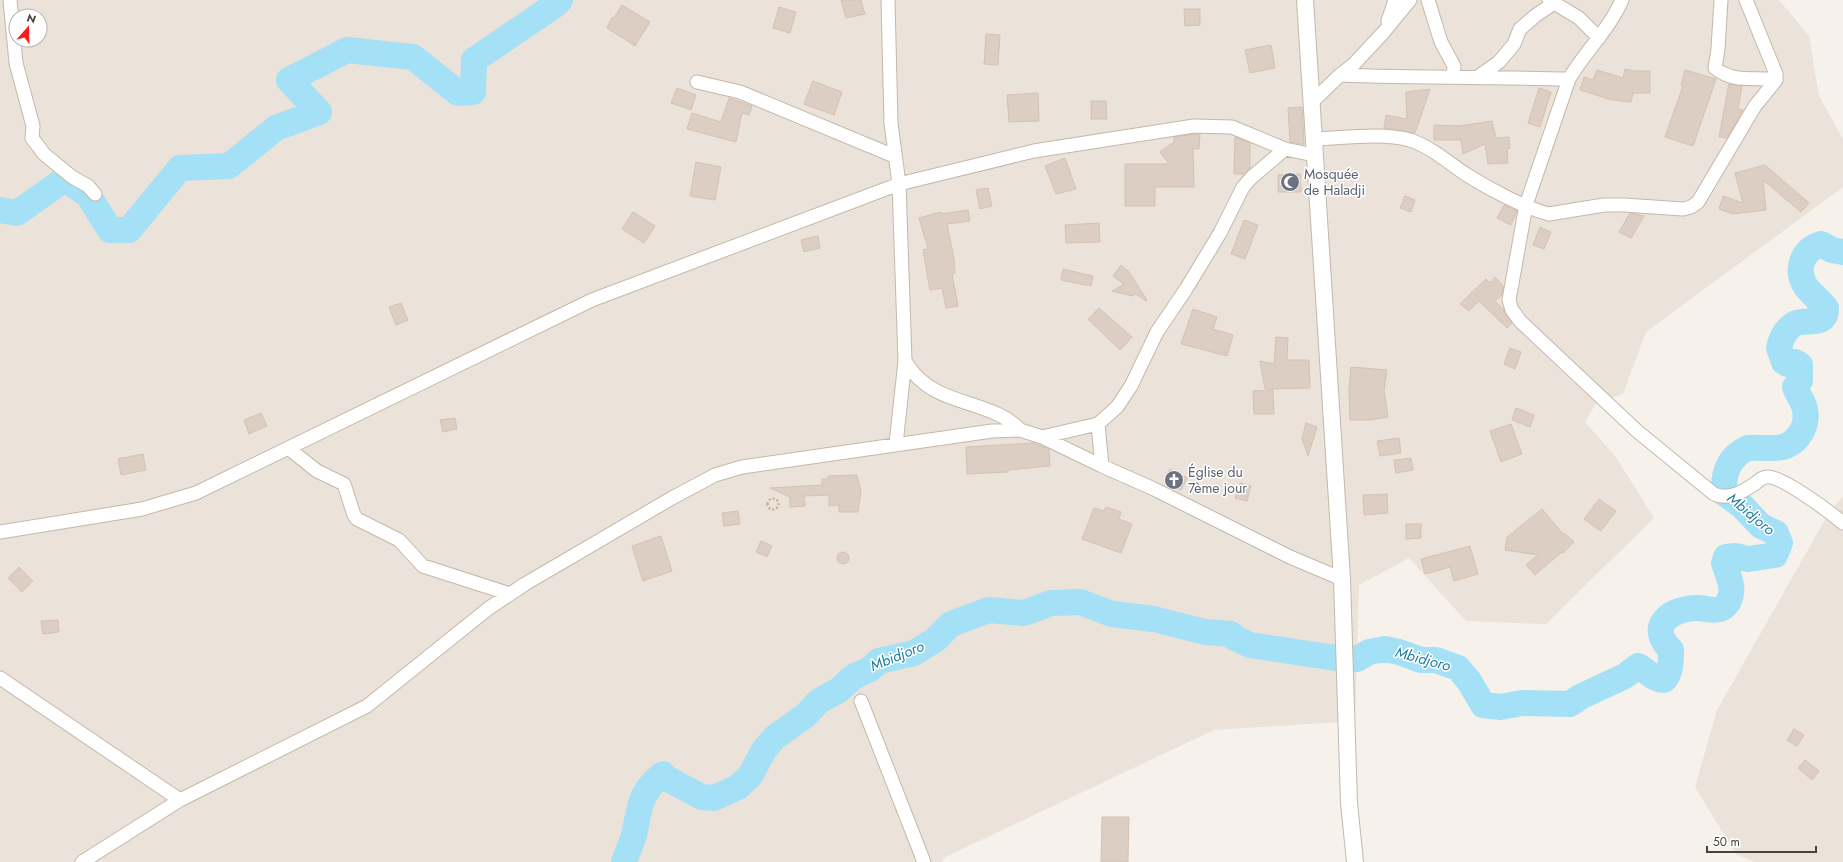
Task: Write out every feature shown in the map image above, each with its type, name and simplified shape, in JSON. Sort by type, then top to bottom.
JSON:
[{"type":"street","points":[[10,0],[16,63],[33,126],[32,138],[44,154],[72,177],[88,186],[95,194]]},
{"type":"street","points":[[888,0],[891,123],[894,156],[899,184],[905,361],[896,444]]},
{"type":"street","points":[[1305,0],[1342,579],[1349,803],[1355,862]]},
{"type":"street","points":[[1383,33],[1395,0]]},
{"type":"street","points":[[1312,102],[1340,75],[1353,65],[1383,33],[1410,0]]},
{"type":"street","points":[[1428,0],[1441,42],[1454,66],[1453,77]]},
{"type":"street","points":[[1622,0],[1608,28],[1578,63],[1569,78],[1526,205],[1509,300],[1512,310],[1521,322],[1637,431],[1714,494],[1720,497],[1730,496],[1744,491],[1762,478],[1770,477],[1830,511],[1843,523]]},
{"type":"street","points":[[1720,0],[1718,49],[1715,68],[1724,75],[1742,79],[1776,80]]},
{"type":"street","points":[[0,532],[150,506],[196,493],[592,300],[899,184],[1034,151],[1194,126],[1232,127],[1285,149],[1314,147],[1384,136],[1409,140],[1427,148],[1468,176],[1526,205],[1549,214],[1604,206],[1624,205],[1668,209],[1691,208],[1698,202],[1755,106],[1776,80],[1776,74],[1746,0]]},
{"type":"street","points":[[1480,76],[1499,62],[1514,44],[1520,29],[1552,2],[1579,18],[1599,38]]},
{"type":"street","points":[[1340,75],[1406,78],[1480,76],[1569,78]]},
{"type":"street","points":[[697,82],[740,92],[894,156]]},
{"type":"street","points":[[1042,437],[1098,424],[1117,407],[1131,386],[1157,332],[1220,233],[1243,187],[1252,176],[1285,149]]},
{"type":"street","points":[[905,361],[914,374],[924,383],[949,396],[1006,419],[1020,430]]},
{"type":"street","points":[[1098,424],[1102,466]]},
{"type":"street","points":[[82,862],[180,800],[367,706],[489,608],[510,594],[672,498],[715,475],[742,467],[896,444],[959,437],[992,431],[1020,430],[1042,437],[1154,489],[1290,557],[1342,579]]},
{"type":"street","points":[[288,448],[317,471],[344,484],[354,515],[357,519],[399,540],[421,565],[510,594]]},
{"type":"street","points":[[0,678],[180,800]]},
{"type":"street","points":[[861,701],[924,862]]},
{"type":"path","points":[[771,499],[774,499],[777,501],[777,507],[771,510],[767,504],[771,499]]},
{"type":"shaded area","points":[[0,0],[1779,0],[1809,36],[1819,96],[1843,139],[1843,187],[1646,332],[1623,394],[1597,402],[1585,422],[1615,456],[1654,518],[1546,624],[1466,621],[1409,558],[1359,585],[1355,721],[1214,730],[945,857],[942,862],[0,862]]},
{"type":"shaded area","points":[[1843,496],[1843,862],[1754,862],[1736,854],[1695,787],[1717,710],[1830,511]]},
{"type":"building","points":[[841,0],[861,0],[865,14],[846,18]]},
{"type":"building","points":[[622,5],[650,22],[635,46],[607,28],[612,17],[614,18]]},
{"type":"building","points":[[779,7],[796,12],[790,33],[773,28]]},
{"type":"building","points":[[1184,9],[1200,9],[1200,25],[1185,26]]},
{"type":"building","points":[[986,34],[1000,35],[998,65],[984,64]]},
{"type":"building","points":[[1271,45],[1275,68],[1250,73],[1245,50]]},
{"type":"building","points":[[1625,69],[1650,71],[1650,93],[1633,93],[1631,102],[1612,100],[1580,90],[1584,77],[1593,80],[1597,70],[1623,78]]},
{"type":"building","points":[[1685,70],[1716,79],[1693,146],[1665,137],[1683,86],[1681,85]]},
{"type":"building","points":[[813,81],[842,92],[834,115],[804,104]]},
{"type":"building","points":[[1729,84],[1742,86],[1738,109],[1743,110],[1727,138],[1719,137]]},
{"type":"building","points":[[677,88],[696,95],[691,110],[671,103]]},
{"type":"building","points":[[1539,88],[1551,92],[1540,127],[1528,123]]},
{"type":"building","points":[[1430,89],[1415,133],[1384,128],[1386,115],[1407,119],[1406,92]]},
{"type":"building","points":[[1038,93],[1039,121],[1009,122],[1007,95]]},
{"type":"building","points":[[729,98],[752,106],[749,115],[742,113],[736,142],[687,129],[692,113],[721,122]]},
{"type":"building","points":[[1091,101],[1106,101],[1107,119],[1091,119]]},
{"type":"building","points":[[1302,107],[1304,144],[1300,144],[1290,142],[1288,108]]},
{"type":"building","points":[[1492,121],[1496,138],[1509,137],[1510,148],[1507,149],[1508,163],[1488,164],[1485,144],[1463,154],[1461,140],[1434,140],[1434,125],[1459,126]]},
{"type":"building","points":[[1200,134],[1199,149],[1193,149],[1194,187],[1155,187],[1155,206],[1125,206],[1125,164],[1169,164],[1160,152],[1174,142],[1174,137]]},
{"type":"building","points":[[1235,137],[1250,143],[1250,169],[1244,174],[1234,174]]},
{"type":"building","points":[[1065,158],[1076,189],[1056,194],[1045,166]]},
{"type":"building","points":[[696,162],[721,167],[715,200],[690,196]]},
{"type":"building","points":[[1765,165],[1809,203],[1801,212],[1763,180],[1766,210],[1733,214],[1719,209],[1723,196],[1743,203],[1735,173]]},
{"type":"building","points":[[1300,174],[1301,192],[1278,192],[1278,175]]},
{"type":"building","points":[[988,188],[992,206],[980,209],[976,190]]},
{"type":"building","points":[[1405,196],[1415,200],[1411,212],[1400,208]]},
{"type":"building","points":[[1504,205],[1517,211],[1511,225],[1497,218]]},
{"type":"building","points":[[968,210],[970,221],[947,224],[954,259],[955,273],[952,274],[958,306],[946,308],[942,288],[930,290],[923,250],[928,249],[919,218],[941,212],[941,214]]},
{"type":"building","points":[[633,212],[655,226],[644,243],[622,229]]},
{"type":"building","points":[[1630,213],[1644,216],[1631,238],[1619,232]]},
{"type":"building","points":[[1244,220],[1258,225],[1245,259],[1231,254]]},
{"type":"building","points":[[1099,223],[1100,242],[1066,243],[1065,225]]},
{"type":"building","points":[[1540,227],[1551,232],[1544,249],[1533,245]]},
{"type":"building","points":[[818,236],[820,248],[804,252],[801,240]]},
{"type":"building","points":[[1121,265],[1129,272],[1147,300],[1146,301],[1136,294],[1132,296],[1112,291],[1124,284],[1113,276]]},
{"type":"building","points":[[1063,269],[1093,276],[1091,286],[1061,280]]},
{"type":"building","points":[[1495,277],[1503,286],[1502,295],[1495,301],[1504,310],[1512,323],[1507,328],[1479,301],[1469,311],[1460,304],[1486,279],[1490,283]]},
{"type":"building","points":[[401,303],[408,320],[396,325],[389,307]]},
{"type":"building","points":[[1099,308],[1132,337],[1120,350],[1088,319]]},
{"type":"building","points":[[1193,309],[1217,317],[1213,329],[1233,335],[1227,356],[1181,344]]},
{"type":"building","points":[[1276,337],[1288,338],[1287,360],[1309,360],[1310,388],[1265,389],[1260,361],[1274,364]]},
{"type":"building","points":[[1510,348],[1521,352],[1515,369],[1504,364]]},
{"type":"building","points":[[1351,367],[1387,370],[1384,390],[1388,417],[1370,420],[1350,420],[1349,390]]},
{"type":"building","points":[[1273,390],[1274,414],[1254,414],[1253,391]]},
{"type":"building","points":[[1516,408],[1534,415],[1530,427],[1512,420]]},
{"type":"building","points":[[261,413],[267,426],[249,434],[244,420]]},
{"type":"building","points":[[455,418],[457,429],[443,432],[440,420]]},
{"type":"building","points":[[1306,423],[1317,427],[1308,456],[1302,439]]},
{"type":"building","points":[[1511,424],[1522,454],[1501,462],[1490,431]]},
{"type":"building","points":[[1399,438],[1401,453],[1380,456],[1377,441]]},
{"type":"building","points":[[1033,443],[1049,449],[1050,466],[1008,470],[1008,472],[967,474],[966,447]]},
{"type":"building","points":[[143,454],[146,470],[121,475],[118,459]]},
{"type":"building","points":[[1411,458],[1413,470],[1396,473],[1394,460]]},
{"type":"building","points":[[1170,469],[1187,478],[1181,490],[1164,481]]},
{"type":"building","points":[[857,475],[861,491],[858,512],[839,512],[839,505],[829,506],[829,495],[804,496],[805,506],[790,507],[790,497],[770,488],[822,485],[822,479],[828,479],[828,476]]},
{"type":"building","points":[[1240,483],[1251,486],[1247,501],[1235,498]]},
{"type":"building","points":[[1387,494],[1388,513],[1364,515],[1363,495]]},
{"type":"building","points":[[1599,499],[1616,511],[1601,531],[1584,519]]},
{"type":"building","points":[[1106,507],[1121,512],[1119,519],[1132,524],[1121,553],[1082,539],[1094,508],[1104,511]]},
{"type":"building","points":[[1542,509],[1563,534],[1564,533],[1574,542],[1563,553],[1562,552],[1535,575],[1526,565],[1538,555],[1505,550],[1507,537]]},
{"type":"building","points":[[738,511],[740,524],[724,526],[722,513]]},
{"type":"building","points":[[1406,524],[1421,524],[1421,538],[1406,539]]},
{"type":"building","points":[[661,536],[672,571],[643,581],[632,546]]},
{"type":"building","points":[[761,541],[772,546],[767,557],[756,552]]},
{"type":"building","points":[[1470,546],[1478,574],[1454,581],[1450,567],[1425,574],[1421,559]]},
{"type":"building","points":[[845,552],[848,553],[848,563],[841,564],[838,563],[837,556],[838,553]]},
{"type":"building","points":[[19,567],[33,581],[22,592],[8,578]]},
{"type":"building","points":[[58,620],[59,632],[43,634],[41,621]]},
{"type":"building","points":[[1794,729],[1804,735],[1797,746],[1787,740]]},
{"type":"building","points":[[1805,760],[1819,771],[1812,780],[1798,768]]},
{"type":"building","points":[[1102,817],[1129,817],[1128,862],[1101,862]]},
{"type":"waterway","points":[[0,210],[17,213],[65,179],[88,195],[110,230],[129,230],[180,168],[229,166],[276,128],[319,112],[289,80],[347,50],[413,57],[458,93],[473,92],[474,60],[555,5],[560,0]]},
{"type":"waterway","name":"Mbidjoro","points":[[624,862],[634,835],[639,809],[645,794],[649,787],[663,774],[664,777],[702,797],[714,798],[738,787],[750,776],[764,750],[774,738],[806,715],[819,701],[839,690],[853,677],[870,669],[879,661],[914,653],[935,640],[951,624],[989,610],[1024,613],[1051,603],[1080,602],[1112,614],[1154,619],[1205,632],[1231,634],[1235,638],[1250,645],[1336,658],[1357,659],[1369,652],[1385,649],[1399,652],[1421,660],[1436,660],[1458,668],[1469,681],[1483,705],[1500,707],[1522,703],[1570,704],[1580,697],[1625,676],[1638,666],[1653,676],[1664,680],[1668,674],[1671,662],[1671,650],[1661,634],[1661,627],[1664,621],[1677,612],[1686,609],[1698,608],[1717,610],[1726,605],[1731,596],[1731,586],[1724,563],[1726,557],[1735,556],[1748,559],[1775,555],[1780,543],[1776,533],[1761,526],[1742,506],[1724,493],[1726,472],[1732,460],[1741,451],[1748,448],[1772,448],[1786,446],[1795,440],[1802,431],[1806,415],[1803,404],[1795,387],[1800,381],[1800,365],[1795,362],[1788,364],[1784,362],[1779,348],[1784,334],[1794,324],[1819,320],[1823,318],[1825,314],[1826,308],[1806,287],[1803,281],[1801,268],[1802,261],[1805,256],[1814,247],[1821,244],[1832,250],[1843,252]]},
{"type":"place","name":"Mosquée de Haladji","points":[[1290,182]]},
{"type":"place","name":"Église du 7ème jour","points":[[1174,480]]}]
